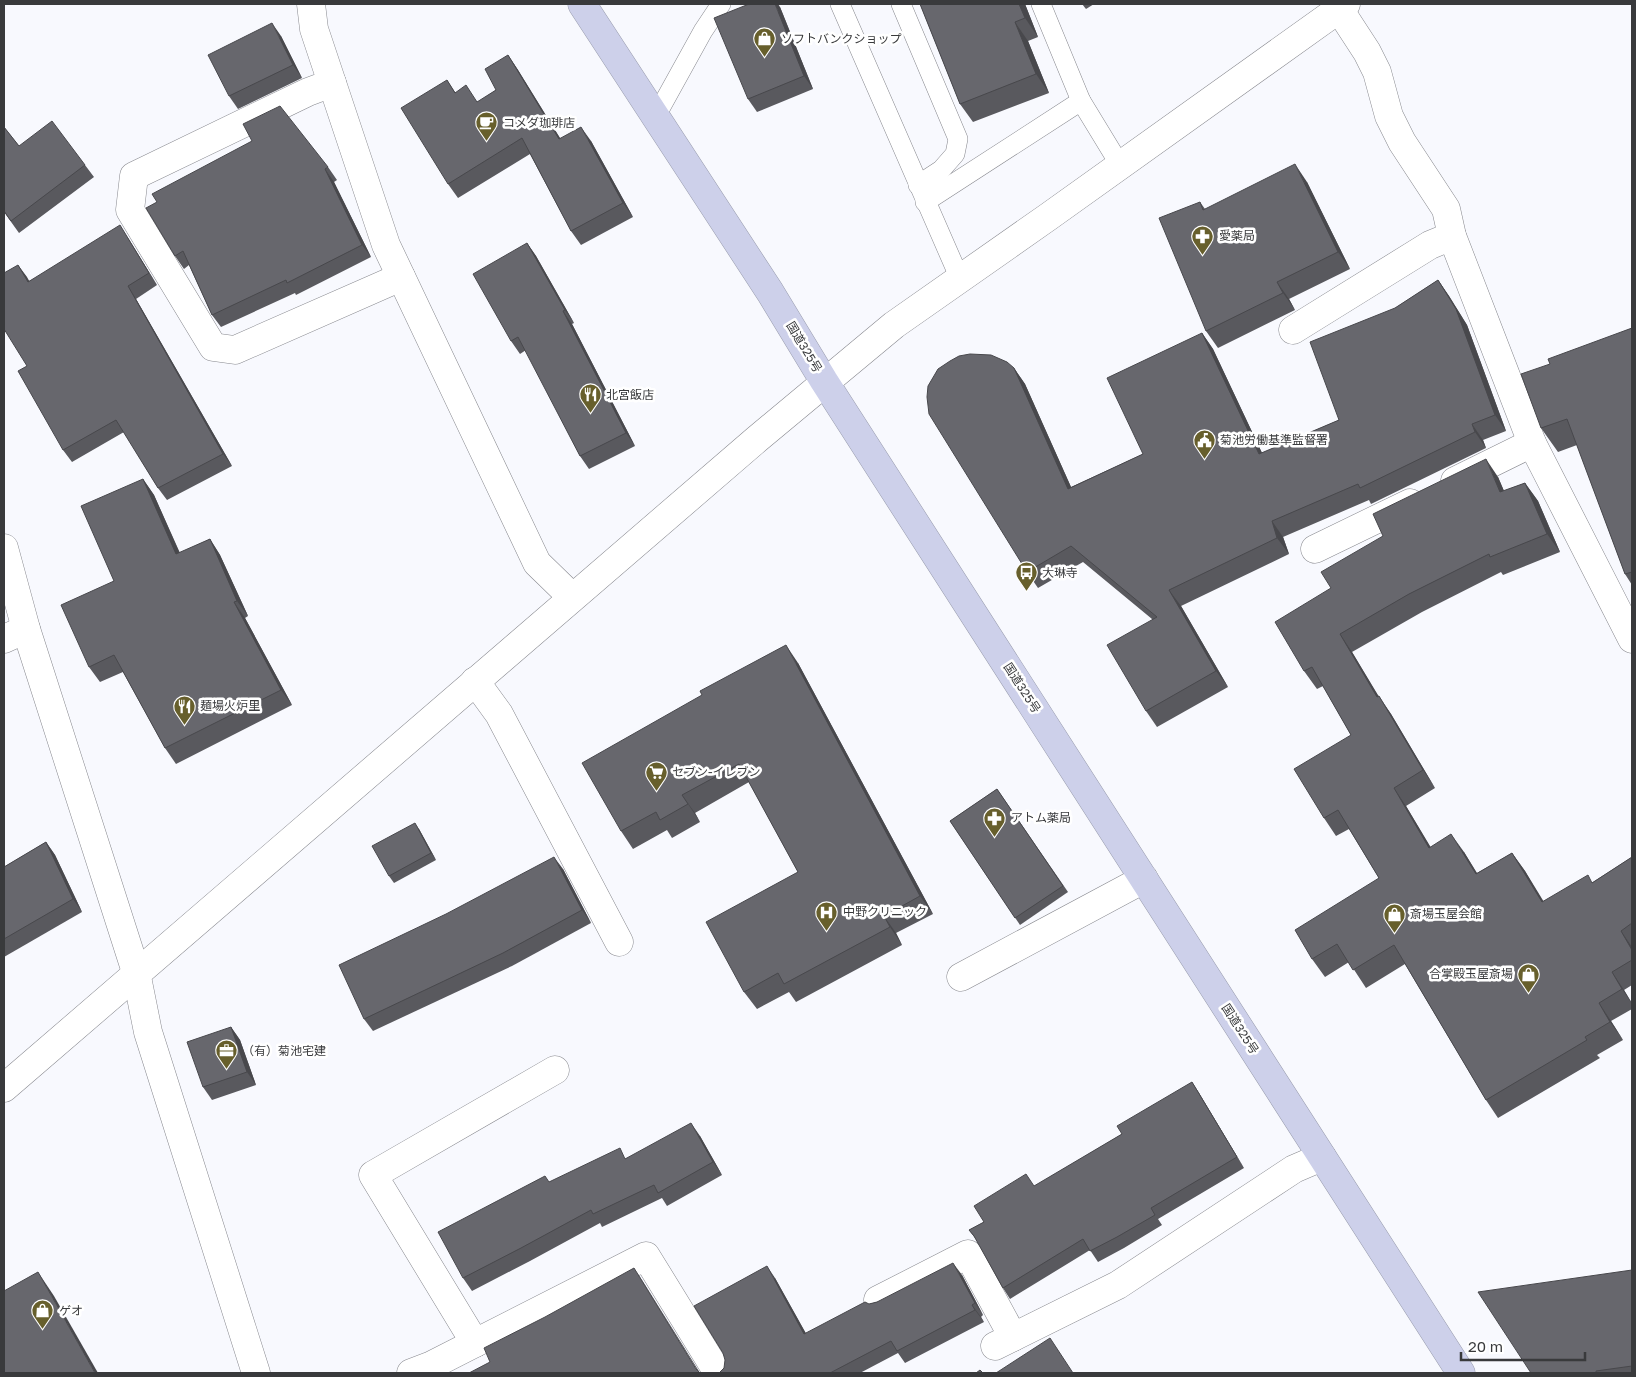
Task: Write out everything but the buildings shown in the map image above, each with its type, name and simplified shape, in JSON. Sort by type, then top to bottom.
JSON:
[{"type":"highway","name":"国道325号","points":[[582,4],[770,292],[824,381],[1461,1373]]},
{"type":"street","points":[[310,4],[314,28],[386,245],[537,563],[572,598]]},
{"type":"street","points":[[4,1088],[136,972],[824,381],[894,325],[1343,6],[1377,72],[1389,116],[1402,142],[1446,209],[1452,236],[1532,443],[1632,639]]},
{"type":"street","points":[[332,83],[308,92],[134,176],[130,210],[213,347],[235,350],[401,277]]},
{"type":"street","points":[[1293,330],[1430,246],[1452,236]]},
{"type":"street","points":[[1315,549],[1532,443]]},
{"type":"street","points":[[4,548],[15,634],[136,972],[148,1032],[256,1373]]},
{"type":"street","points":[[475,681],[499,714],[619,942]]},
{"type":"street","points":[[961,978],[1144,879]]},
{"type":"street","points":[[475,1344],[373,1175],[556,1070]]},
{"type":"street","points":[[878,1300],[968,1254],[1004,1341],[1118,1285],[1294,1169],[1322,1157]]},
{"type":"street","points":[[426,1371],[646,1256],[718,1373]]},
{"type":"lane","points":[[656,116],[703,31],[721,4]]},
{"type":"lane","points":[[840,4],[960,279]]},
{"type":"lane","points":[[901,4],[958,139],[956,154],[922,193]]},
{"type":"lane","points":[[1042,4],[1081,101],[1120,165]]},
{"type":"lane","points":[[922,193],[1081,101]]},
{"type":"place","name":"ソフトバンクショップ","points":[[765,58]]},
{"type":"place","name":"コメダ珈琲店","points":[[487,142]]},
{"type":"place","name":"愛薬局","points":[[1203,255]]},
{"type":"place","name":"北宮飯店","points":[[590,414]]},
{"type":"place","name":"菊池労働基準監督署","points":[[1204,459]]},
{"type":"place","name":"大琳寺","points":[[1026,592]]},
{"type":"place","name":"麺場火炉里","points":[[184,725]]},
{"type":"place","name":"セブン-イレブン","points":[[656,791]]},
{"type":"place","name":"アトム薬局","points":[[995,837]]},
{"type":"place","name":"中野クリニック","points":[[827,931]]},
{"type":"place","name":"斎場玉屋会館","points":[[1394,933]]},
{"type":"place","name":"合掌殿玉屋斎場","points":[[1529,993]]},
{"type":"place","name":"（有）菊池宅建","points":[[226,1070]]},
{"type":"place","name":"ゲオ","points":[[43,1330]]}]
